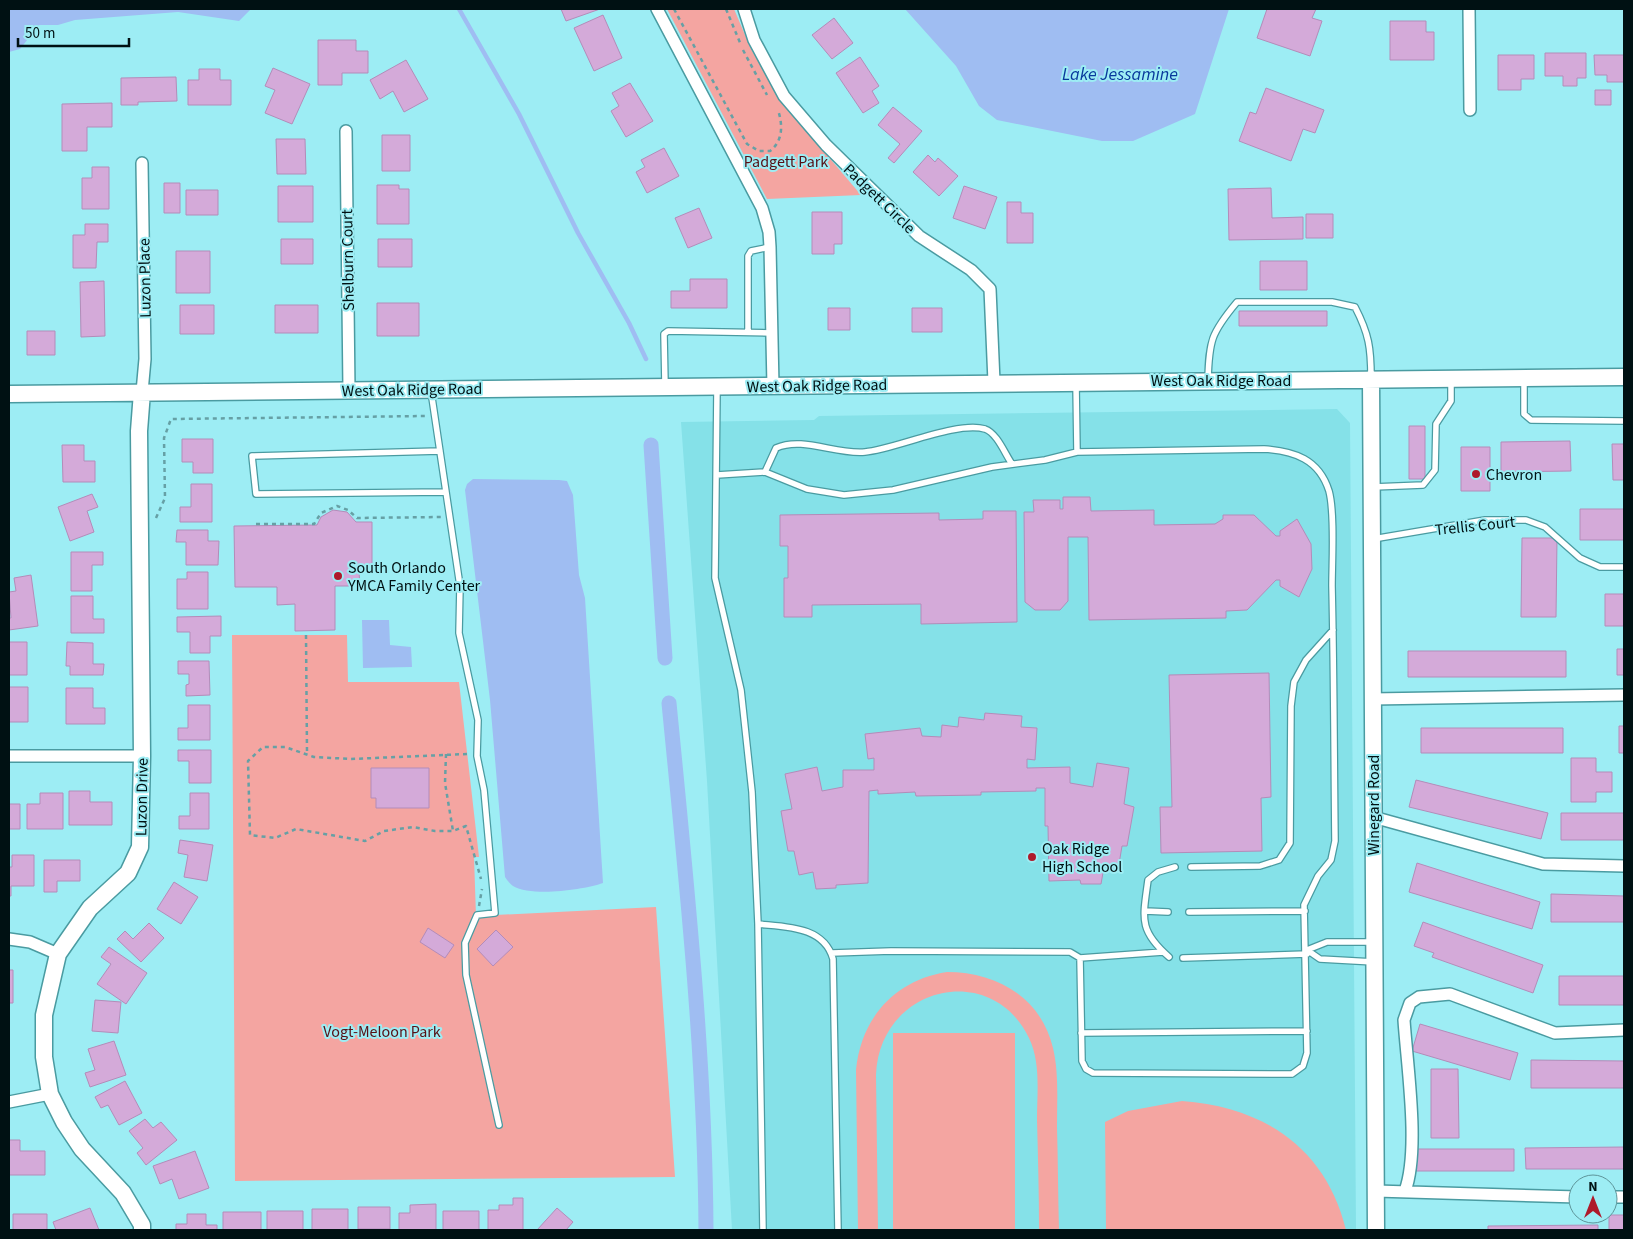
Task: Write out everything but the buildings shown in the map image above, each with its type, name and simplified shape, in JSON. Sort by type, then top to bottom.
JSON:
[{"type":"street","points":[[657,9],[762,208],[769,232],[770,247],[773,386]]},
{"type":"street","name":"Padgett Circle","points":[[744,9],[754,40],[784,96],[826,145],[919,236],[971,270],[990,289],[994,382]]},
{"type":"street","points":[[1469,9],[1470,110]]},
{"type":"street","name":"Shelburn Court","points":[[346,130],[349,390]]},
{"type":"street","name":"Luzon Place","points":[[142,163],[145,359],[142,392]]},
{"type":"street","name":"West Oak Ridge Road","points":[[9,394],[717,387],[994,382],[1624,377]]},
{"type":"street","name":"Winegard Road","points":[[1371,379],[1376,1230]]},
{"type":"street","name":"Luzon Drive","points":[[142,392],[139,431],[142,756],[140,847],[128,873],[90,908],[58,954],[44,1015],[44,1057],[50,1094],[64,1122],[82,1149],[123,1193],[142,1225],[142,1230]]},
{"type":"street","points":[[1372,699],[1624,696]]},
{"type":"street","points":[[9,756],[142,756]]},
{"type":"street","points":[[1373,817],[1543,864],[1624,866]]},
{"type":"street","points":[[9,939],[30,942],[58,954]]},
{"type":"street","points":[[1405,1191],[1410,1177],[1412,1144],[1404,1020],[1410,1003],[1419,997],[1450,994],[1555,1033],[1624,1030]]},
{"type":"street","points":[[9,1102],[50,1094]]},
{"type":"street","points":[[1376,1191],[1568,1197]]},
{"type":"lane","points":[[748,332],[748,256],[751,251],[770,247]]},
{"type":"lane","points":[[1208,380],[1209,347],[1218,325],[1237,302],[1332,302],[1355,307],[1366,328],[1370,344],[1371,379]]},
{"type":"lane","points":[[665,387],[664,334],[668,331],[772,333]]},
{"type":"lane","points":[[1371,487],[1423,485],[1435,470],[1436,424],[1451,401],[1451,378]]},
{"type":"lane","points":[[1524,378],[1524,414],[1531,420],[1624,421]]},
{"type":"lane","points":[[1076,382],[1077,452]]},
{"type":"lane","points":[[717,387],[715,578],[741,690],[752,792],[758,924],[763,1230]]},
{"type":"lane","points":[[431,389],[460,586],[459,633],[478,720],[477,756],[484,790],[495,913],[477,915],[465,943],[466,975],[499,1125]]},
{"type":"lane","points":[[765,472],[776,448],[786,444],[833,451],[866,452],[964,429],[983,428],[991,432],[1012,464]]},
{"type":"lane","points":[[717,475],[765,472],[807,489],[844,495],[894,490],[1077,452],[1286,450],[1303,456],[1316,469],[1328,491],[1333,630],[1335,841],[1331,860],[1318,876],[1304,905],[1307,1032],[1307,1053],[1304,1066],[1292,1074],[1094,1073],[1086,1069],[1082,1061],[1080,958]]},
{"type":"lane","points":[[440,451],[252,456],[256,494],[446,492]]},
{"type":"lane","name":"Trellis Court","points":[[1371,539],[1485,520],[1526,520],[1545,527],[1580,558],[1600,567],[1624,567]]},
{"type":"lane","points":[[1191,867],[1260,866],[1279,860],[1290,842],[1291,706],[1294,682],[1306,660],[1333,630]]},
{"type":"lane","points":[[1169,957],[1145,929],[1145,911],[1148,880],[1158,872],[1175,867]]},
{"type":"lane","points":[[1145,911],[1168,912]]},
{"type":"lane","points":[[1189,912],[1305,911]]},
{"type":"lane","points":[[758,924],[811,932],[823,940],[832,954],[838,1230]]},
{"type":"lane","points":[[1184,958],[1306,952],[1327,942],[1374,942]]},
{"type":"lane","points":[[832,954],[891,951],[1070,952],[1080,958],[1163,952]]},
{"type":"lane","points":[[1306,952],[1320,959],[1374,962]]},
{"type":"lane","points":[[1081,1033],[1307,1032]]},
{"type":"path","points":[[674,9],[747,144],[759,151],[770,151],[778,145],[781,118],[777,108]]},
{"type":"path","points":[[726,9],[756,76],[772,101]]},
{"type":"path","points":[[154,524],[165,498],[164,438],[171,419],[435,416]]},
{"type":"path","points":[[256,524],[314,524],[327,509],[337,506],[348,510],[357,518],[450,517]]},
{"type":"path","points":[[306,635],[307,754]]},
{"type":"path","points":[[467,754],[351,759],[314,757],[285,747],[263,747],[248,761],[250,835],[274,838],[296,830],[364,840],[384,831],[413,826],[435,832],[453,831],[466,826],[483,884],[477,915]]},
{"type":"path","points":[[446,754],[445,783],[453,831]]},
{"type":"shaded area","name":"Oak Ridge High School","points":[[1337,409],[1350,423],[1356,1230],[732,1230],[707,781],[681,422],[814,420],[819,416]]},
{"type":"green space","name":"Padgett Park","points":[[667,9],[734,9],[751,49],[781,101],[861,195],[767,199]]},
{"type":"green space","name":"Vogt-Meloon Park","points":[[232,635],[347,635],[348,682],[459,682],[479,857],[474,857],[476,916],[656,907],[675,1177],[235,1181]]},
{"type":"green space","points":[[947,972],[983,977],[1014,991],[1038,1015],[1047,1030],[1053,1048],[1057,1077],[1059,1230],[1039,1230],[1037,1068],[1033,1048],[1029,1038],[1012,1013],[989,998],[965,992],[939,994],[916,1004],[896,1021],[882,1045],[876,1075],[878,1230],[858,1230],[856,1070],[859,1051],[873,1018],[884,1004],[912,983],[928,976]]},
{"type":"green space","points":[[893,1033],[1015,1033],[1015,1230],[893,1230]]},
{"type":"green space","points":[[1182,1101],[1212,1105],[1239,1112],[1265,1123],[1287,1137],[1307,1155],[1323,1176],[1337,1201],[1346,1230],[1106,1230],[1105,1122],[1128,1111]]},
{"type":"water","points":[[9,9],[251,9],[239,21],[178,12],[75,20],[58,25],[39,25],[20,49],[9,52]]},
{"type":"water","name":"Lake Jessamine","points":[[905,9],[1229,9],[1195,114],[1133,141],[1102,141],[997,120],[979,106],[956,66]]},
{"type":"water","points":[[473,479],[567,481],[573,495],[579,575],[585,598],[603,883],[571,890],[545,892],[513,886],[505,877],[490,700],[465,490],[467,484]]},
{"type":"water","points":[[362,620],[389,620],[390,645],[411,647],[412,667],[363,668]]},
{"type":"waterway","points":[[459,9],[519,114],[578,233],[629,323],[646,359]]},
{"type":"waterway","points":[[651,445],[665,658]]},
{"type":"waterway","points":[[669,703],[694,966],[702,1098],[706,1230]]},
{"type":"place","name":"Chevron","points":[[1476,474]]},
{"type":"place","name":"South Orlando YMCA Family Center","points":[[338,576]]},
{"type":"place","name":"Oak Ridge High School","points":[[1032,857]]}]
